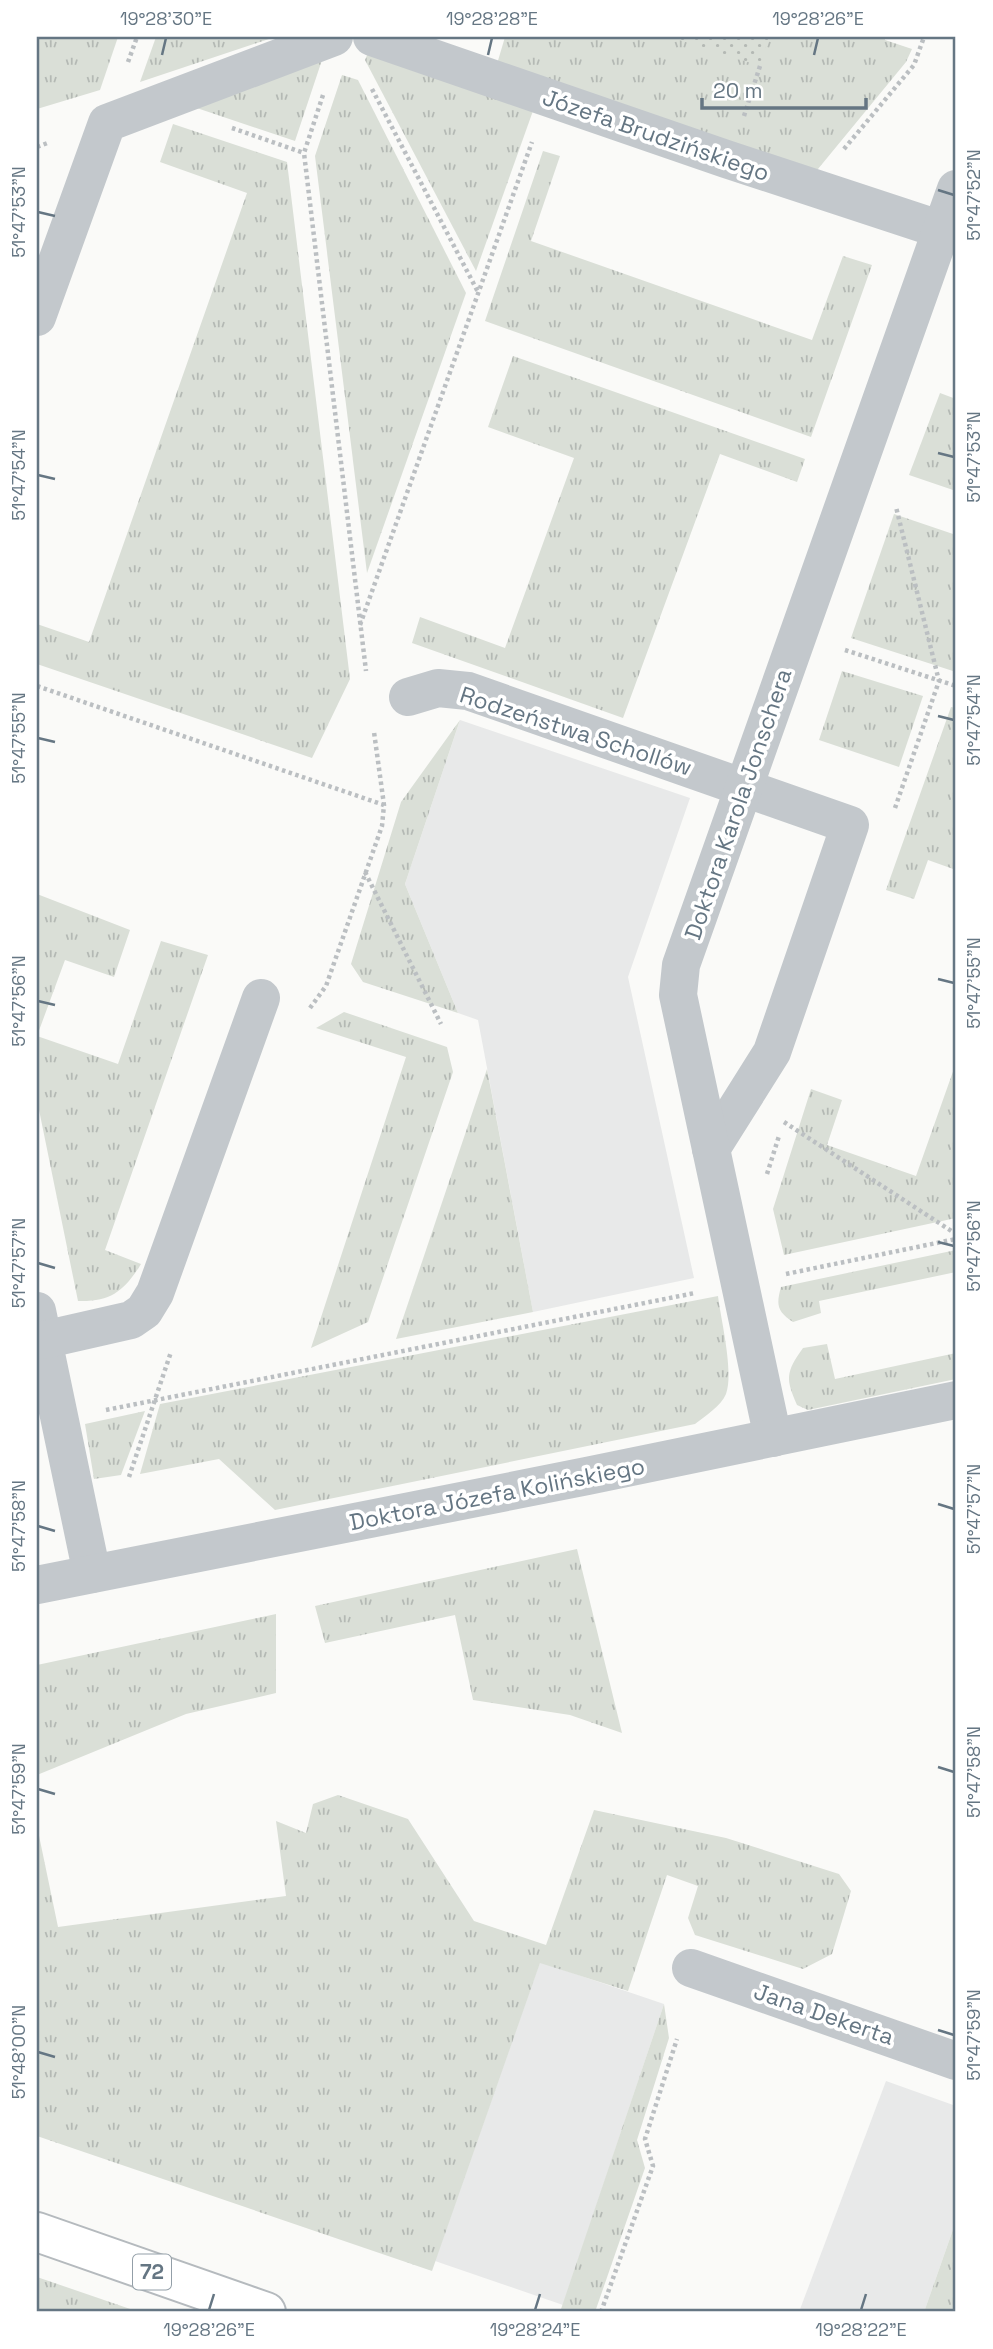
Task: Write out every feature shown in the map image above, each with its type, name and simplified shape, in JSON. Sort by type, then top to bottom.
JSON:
[{"type":"main road","name":"72","points":[[37,2232],[267,2312]]},
{"type":"street","points":[[37,317],[107,123],[334,37]]},
{"type":"street","name":"Józefa Brudzińskiego","points":[[372,37],[942,230]]},
{"type":"street","name":"Doktora Karola Jonschera","points":[[773,1438],[678,995],[681,965],[956,189]]},
{"type":"street","name":"Rodzeństwa Schollów","points":[[408,698],[438,688],[468,691],[850,825],[772,1052],[711,1149]]},
{"type":"street","points":[[92,1574],[40,1325],[131,1320],[144,1311],[155,1293],[261,998]]},
{"type":"street","name":"Doktora Józefa Kolińskiego","points":[[37,1585],[956,1400]]},
{"type":"street","name":"Jana Dekerta","points":[[691,1968],[956,2061]]},
{"type":"path","points":[[812,187],[914,65],[924,37]]},
{"type":"path","points":[[370,86],[478,293]]},
{"type":"path","points":[[325,88],[304,153],[360,626],[548,98]]},
{"type":"path","points":[[895,502],[939,681]]},
{"type":"path","points":[[797,636],[956,687]]},
{"type":"path","points":[[37,686],[384,805]]},
{"type":"path","points":[[365,873],[441,1024]]},
{"type":"path","points":[[784,1122],[956,1234]]},
{"type":"path","points":[[59,1418],[956,1239]]},
{"type":"path","points":[[601,2312],[653,2166],[645,2139],[677,2039]]},
{"type":"shaded area","points":[[460,720],[690,798],[628,977],[694,1278],[533,1312],[478,1020],[458,1013],[405,884]]},
{"type":"shaded area","points":[[540,1962],[664,2004],[563,2305],[435,2261]]},
{"type":"shaded area","points":[[886,2081],[956,2106],[956,2221],[924,2312],[799,2312]]},
{"type":"green space","points":[[39,37],[118,37],[100,90],[37,109]]},
{"type":"green space","points":[[156,37],[275,37],[140,82]]},
{"type":"green space","points":[[505,37],[885,37],[885,40],[912,49],[906,62],[818,169],[805,173],[497,64]]},
{"type":"green space","points":[[670,37],[769,37],[760,66]]},
{"type":"green space","points":[[325,51],[295,141],[179,102]]},
{"type":"green space","points":[[368,53],[534,108],[476,271],[365,60]]},
{"type":"green space","points":[[342,75],[358,80],[466,293],[367,573],[315,156]]},
{"type":"green space","points":[[173,124],[287,162],[350,679],[312,758],[37,664],[37,624],[89,642],[247,193],[160,162]]},
{"type":"green space","points":[[543,151],[560,156],[531,241],[812,340],[843,256],[872,265],[811,437],[485,321]]},
{"type":"green space","points":[[513,356],[805,459],[797,482],[720,454],[623,718],[412,643],[420,617],[505,648],[574,458],[488,427]]},
{"type":"green space","points":[[940,393],[956,399],[956,491],[909,475]]},
{"type":"green space","points":[[894,514],[956,535],[956,672],[851,638]]},
{"type":"green space","points":[[842,671],[923,696],[899,767],[819,740]]},
{"type":"green space","points":[[951,707],[956,708],[956,870],[928,860],[914,899],[886,890]]},
{"type":"green space","points":[[460,720],[405,884],[458,1013],[363,982],[351,964],[401,802]]},
{"type":"green space","points":[[37,894],[130,930],[114,977],[65,960],[37,1036]]},
{"type":"green space","points":[[161,941],[208,955],[105,1250],[141,1264],[122,1288],[108,1297],[78,1301],[37,1100],[37,1036],[118,1064]]},
{"type":"green space","points":[[344,1012],[447,1047],[453,1072],[368,1322],[311,1348],[406,1057],[316,1028]]},
{"type":"green space","points":[[956,1063],[956,1218],[784,1255],[773,1209],[811,1089],[842,1100],[827,1145],[916,1176]]},
{"type":"green space","points":[[487,1069],[533,1312],[396,1339]]},
{"type":"green space","points":[[956,1250],[956,1272],[819,1301],[821,1313],[793,1322],[779,1307],[781,1287]]},
{"type":"green space","points":[[718,1296],[728,1360],[728,1384],[720,1403],[695,1424],[275,1510],[219,1459],[140,1474],[160,1404]]},
{"type":"green space","points":[[827,1344],[835,1379],[956,1353],[956,1379],[808,1410],[797,1405],[789,1382],[790,1370],[803,1348]]},
{"type":"green space","points":[[145,1411],[121,1475],[94,1479],[85,1424]]},
{"type":"green space","points":[[577,1549],[622,1733],[570,1715],[473,1700],[455,1615],[325,1643],[315,1606]]},
{"type":"green space","points":[[276,1614],[276,1693],[186,1714],[37,1775],[37,1665]]},
{"type":"green space","points":[[338,1795],[408,1819],[474,1921],[546,1945],[594,1810],[726,1838],[839,1874],[851,1891],[832,1954],[803,1969],[695,1935],[688,1918],[698,1886],[667,1875],[628,1991],[540,1963],[432,2271],[37,2136],[37,1826],[58,1927],[286,1896],[276,1821],[306,1833],[313,1804]]},
{"type":"green space","points":[[664,2004],[669,2038],[637,2140],[645,2168],[595,2312],[560,2312]]},
{"type":"green space","points":[[956,2221],[956,2312],[924,2312]]},
{"type":"green space","points":[[37,2277],[139,2312],[37,2312]]}]
